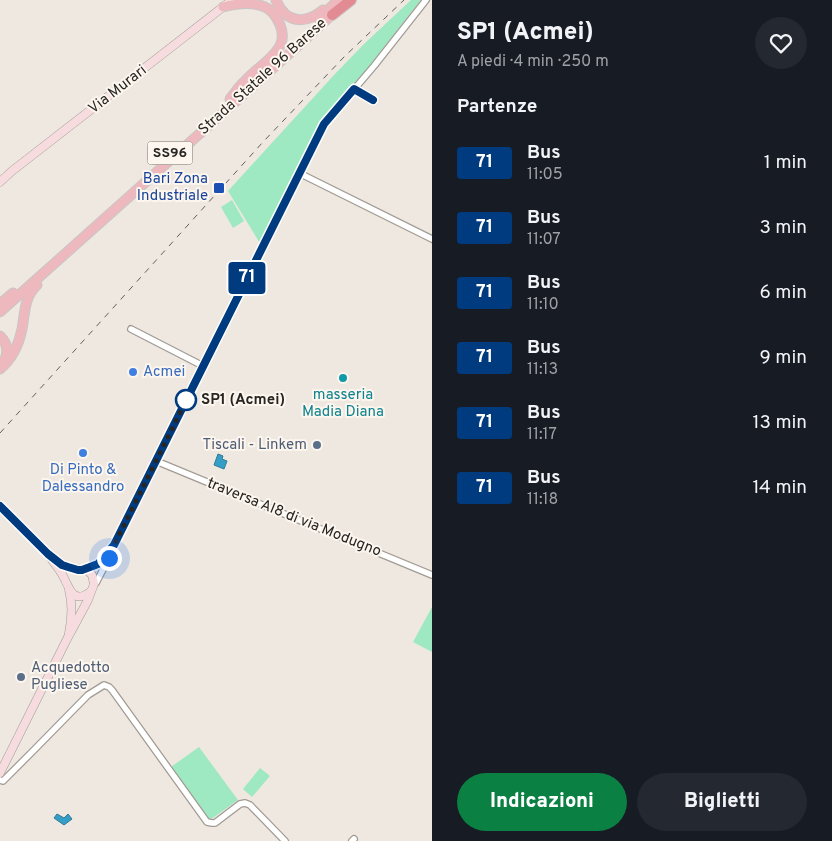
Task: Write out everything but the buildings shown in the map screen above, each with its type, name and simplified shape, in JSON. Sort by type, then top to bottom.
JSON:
[{"type":"highway","points":[[332,15],[349,0]]},
{"type":"main road","points":[[276,0],[284,14],[296,20],[303,20],[315,16],[334,0]]},
{"type":"main road","name":"Strada Statale 96 Barese","points":[[0,304],[308,29],[338,0]]},
{"type":"main road","points":[[223,7],[238,3],[267,3],[282,32],[281,45],[277,52],[244,81],[230,99]]},
{"type":"main road","name":"Strada Statale 96 Barese","points":[[0,312],[332,15]]},
{"type":"main road","points":[[0,368],[8,361],[19,342],[26,303],[30,293],[61,263],[67,253]]},
{"type":"main road","points":[[0,336],[5,342],[7,351],[5,360],[0,368]]},
{"type":"street","name":"Via Murari","points":[[0,182],[232,0]]},
{"type":"street","points":[[114,545],[98,564],[73,572],[70,575],[68,588],[73,594],[84,596],[96,583],[324,124],[374,66],[426,0]]},
{"type":"street","name":"Via Murari","points":[[0,178],[12,171]]},
{"type":"street","points":[[299,173],[432,239]]},
{"type":"street","points":[[131,329],[203,366]]},
{"type":"street","name":"traversa AI8 di via Modugno","points":[[156,461],[432,574]]},
{"type":"street","points":[[0,506],[48,554],[62,565],[88,572],[92,575],[92,588],[88,600],[0,773]]},
{"type":"street","points":[[48,554],[60,571],[71,599],[72,618],[67,640]]},
{"type":"street","points":[[0,780],[3,781],[88,695],[104,685],[109,687],[207,822],[215,823],[240,804],[245,803],[250,805],[285,841]]},
{"type":"green space","points":[[411,0],[421,0],[359,79],[321,122],[261,245],[228,191],[334,75]]},
{"type":"green space","points":[[232,200],[244,221],[233,228],[221,207]]},
{"type":"green space","points":[[432,607],[432,652],[413,642]]},
{"type":"green space","points":[[199,747],[238,800],[210,820],[171,767]]},
{"type":"green space","points":[[260,768],[270,776],[252,797],[243,789]]},
{"type":"water","points":[[218,454],[227,461],[224,469],[214,465]]},
{"type":"water","points":[[57,814],[64,818],[68,814],[72,819],[64,825],[54,818]]},
{"type":"railway","points":[[0,433],[263,142],[344,57],[404,0]]},
{"type":"bus line","name":"71","points":[[0,506],[48,554],[62,565],[82,570],[102,561],[114,545],[324,124],[354,89],[373,100]]},
{"type":"place","name":"Bari Zona Industriale","points":[[219,188]]},
{"type":"place","name":"Acmei","points":[[133,372]]},
{"type":"place","name":"masseria Madia Diana","points":[[343,378]]},
{"type":"place","name":"SP1 (Acmei)","points":[[186,400]]},
{"type":"place","name":"Tiscali - Linkem","points":[[317,445]]},
{"type":"place","name":"Di Pinto & Dalessandro","points":[[83,453]]},
{"type":"place","name":"Acquedotto Pugliese","points":[[21,677]]},
{"type":"route","points":[[109,558],[188,397],[186,400]]}]
